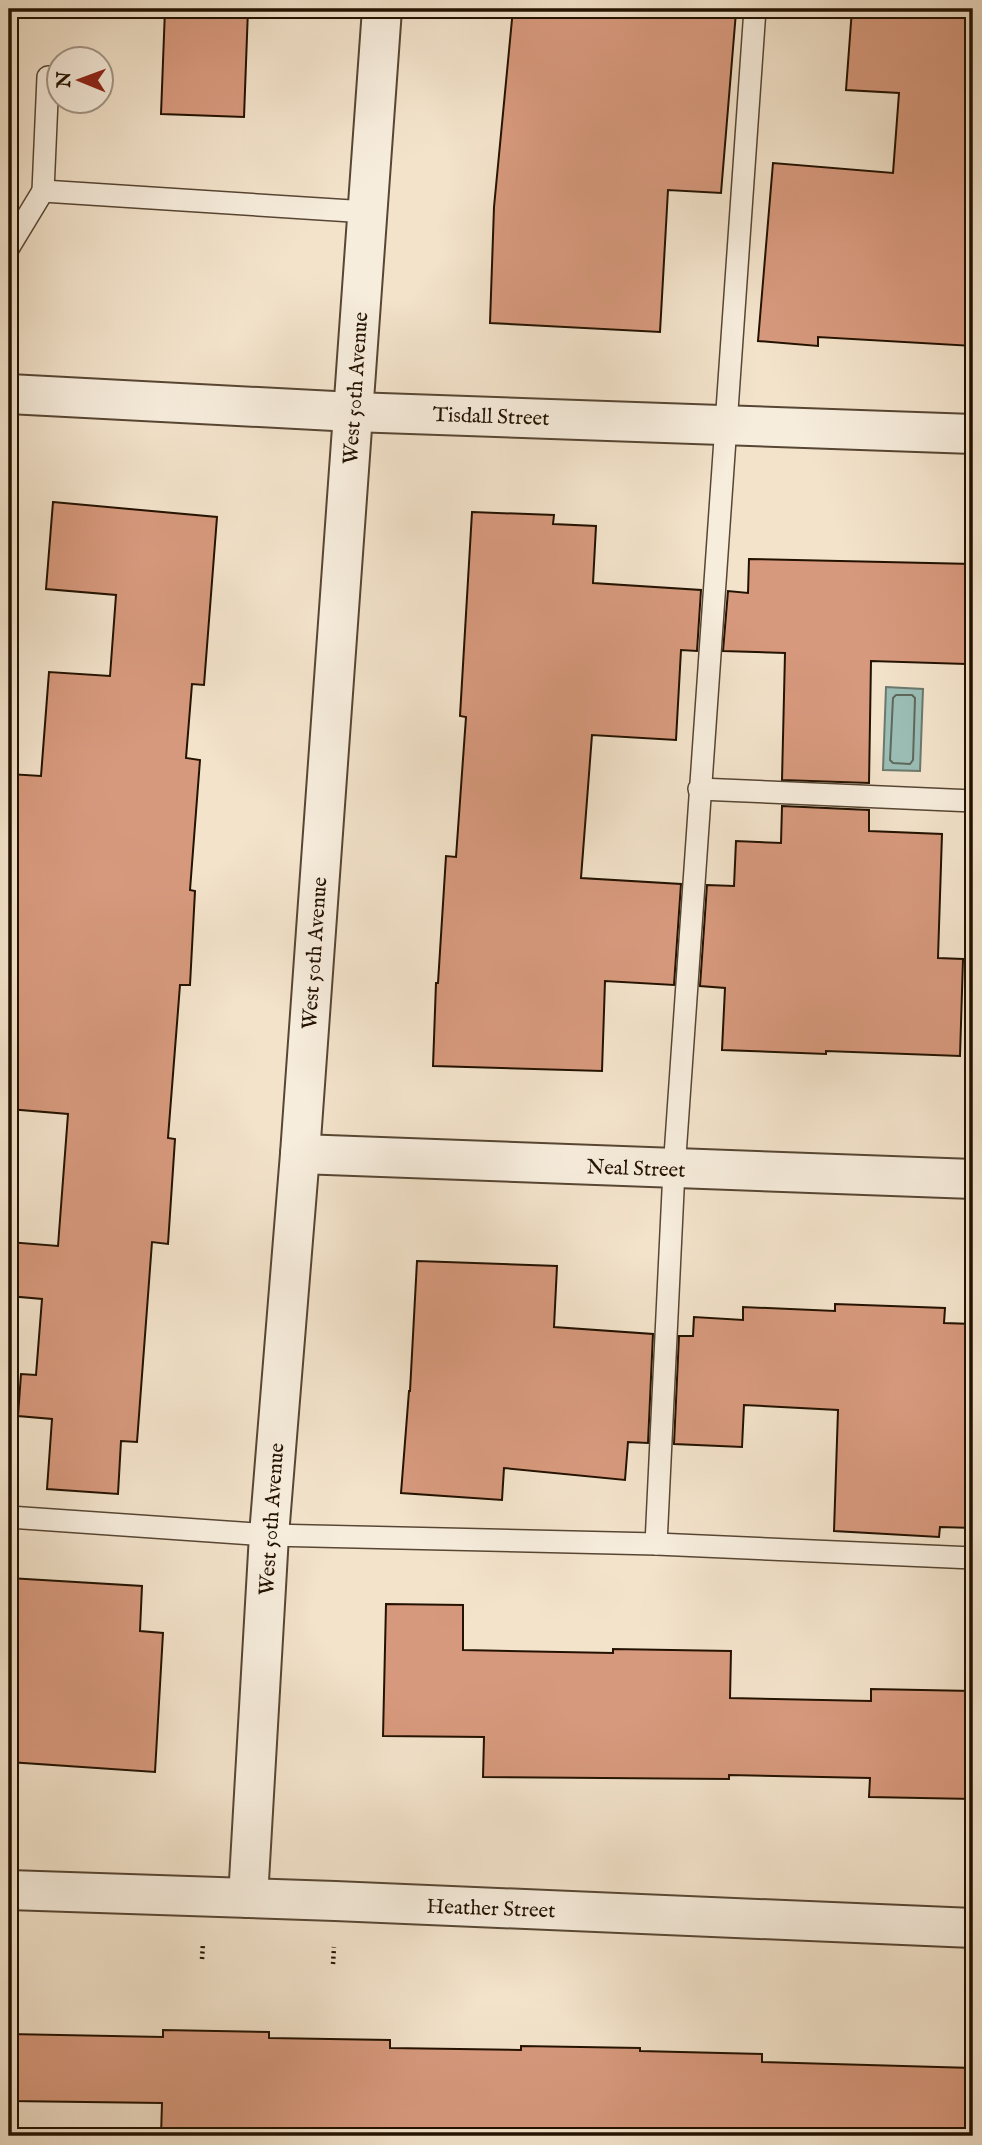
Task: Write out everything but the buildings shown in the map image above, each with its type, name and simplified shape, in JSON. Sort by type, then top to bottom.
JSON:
[{"type":"street","name":"West 50th Avenue","points":[[248,1898],[269,1535],[300,1154],[382,9]]},
{"type":"street","name":"Tisdall Street","points":[[9,394],[353,412],[973,434]]},
{"type":"street","name":"Neal Street","points":[[300,1154],[674,1170],[973,1179]]},
{"type":"street","name":"Heather Street","points":[[9,1890],[973,1928]]},
{"type":"lane","points":[[656,1544],[674,1170],[755,9]]},
{"type":"lane","points":[[9,247],[43,191],[46,116]]},
{"type":"lane","points":[[43,191],[367,212]]},
{"type":"lane","points":[[699,789],[973,801]]},
{"type":"lane","points":[[9,1517],[269,1535],[656,1544],[973,1558]]},
{"type":"water","points":[[886,687],[923,689],[920,771],[883,770]]}]
